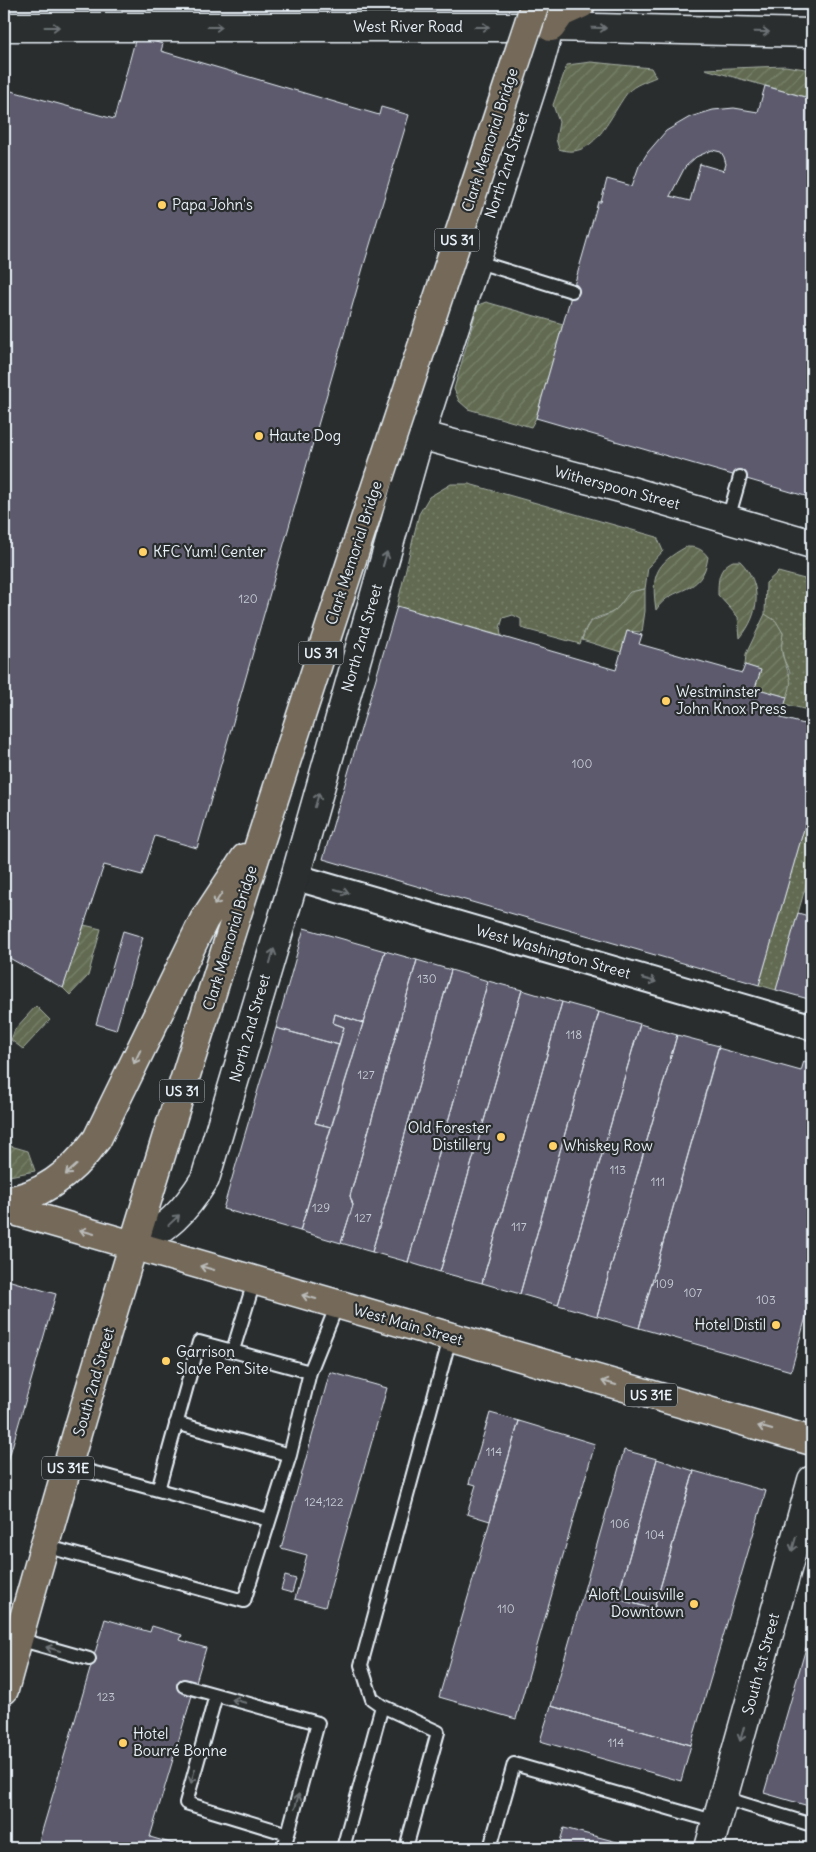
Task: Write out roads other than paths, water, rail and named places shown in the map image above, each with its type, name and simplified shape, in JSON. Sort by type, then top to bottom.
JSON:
[{"type":"main road","name":"Clark Memorial Bridge","points":[[133,1247],[264,829],[535,4]]},
{"type":"main road","points":[[553,15],[581,4]]},
{"type":"main road","points":[[4,1202],[28,1196],[67,1174],[84,1157],[101,1132],[204,920],[264,829]]},
{"type":"main road","name":"West Main Street","points":[[4,1208],[254,1282],[812,1441]]},
{"type":"main road","name":"South 2nd Street","points":[[4,1690],[11,1637],[45,1546],[133,1247]]},
{"type":"street","name":"West River Road","points":[[4,27],[553,15],[812,33]]},
{"type":"street","name":"North 2nd Street","points":[[133,1247],[164,1229],[186,1208],[205,1179],[295,877],[420,434],[553,15]]},
{"type":"street","name":"Witherspoon Street","points":[[420,434],[812,544]]},
{"type":"street","name":"West Washington Street","points":[[295,877],[812,1026]]},
{"type":"street","name":"South 1st Street","points":[[709,1848],[812,1480]]},
{"type":"lane","points":[[475,261],[572,291]]},
{"type":"lane","points":[[728,519],[740,478]]},
{"type":"lane","points":[[233,1350],[254,1282]]},
{"type":"lane","points":[[45,1546],[244,1601],[290,1455],[310,1372],[336,1305]]},
{"type":"lane","points":[[406,1848],[438,1732],[382,1706],[372,1698],[361,1665],[450,1338]]},
{"type":"lane","points":[[158,1490],[198,1342],[310,1372]]},
{"type":"lane","points":[[176,1423],[290,1455]]},
{"type":"lane","points":[[69,1466],[268,1520]]},
{"type":"lane","points":[[11,1637],[89,1659]]},
{"type":"lane","points":[[184,1686],[318,1723],[284,1848]]},
{"type":"lane","points":[[216,1695],[186,1803],[288,1834]]},
{"type":"lane","points":[[343,1848],[382,1706]]},
{"type":"lane","points":[[490,1848],[514,1764],[720,1810],[812,1825]]},
{"type":"place","name":"Papa John's","points":[[162,205]]},
{"type":"place","name":"Haute Dog","points":[[259,436]]},
{"type":"place","name":"KFC Yum! Center","points":[[143,552]]},
{"type":"place","name":"Westminster John Knox Press","points":[[666,701]]},
{"type":"place","name":"Old Forester Distillery","points":[[501,1137]]},
{"type":"place","name":"Whiskey Row","points":[[553,1146]]},
{"type":"place","name":"Hotel Distil","points":[[776,1325]]},
{"type":"place","name":"Garrison Slave Pen Site","points":[[166,1361]]},
{"type":"place","name":"Aloft Louisville Downtown","points":[[694,1604]]},
{"type":"place","name":"Hotel Bourré Bonne","points":[[123,1743]]}]
